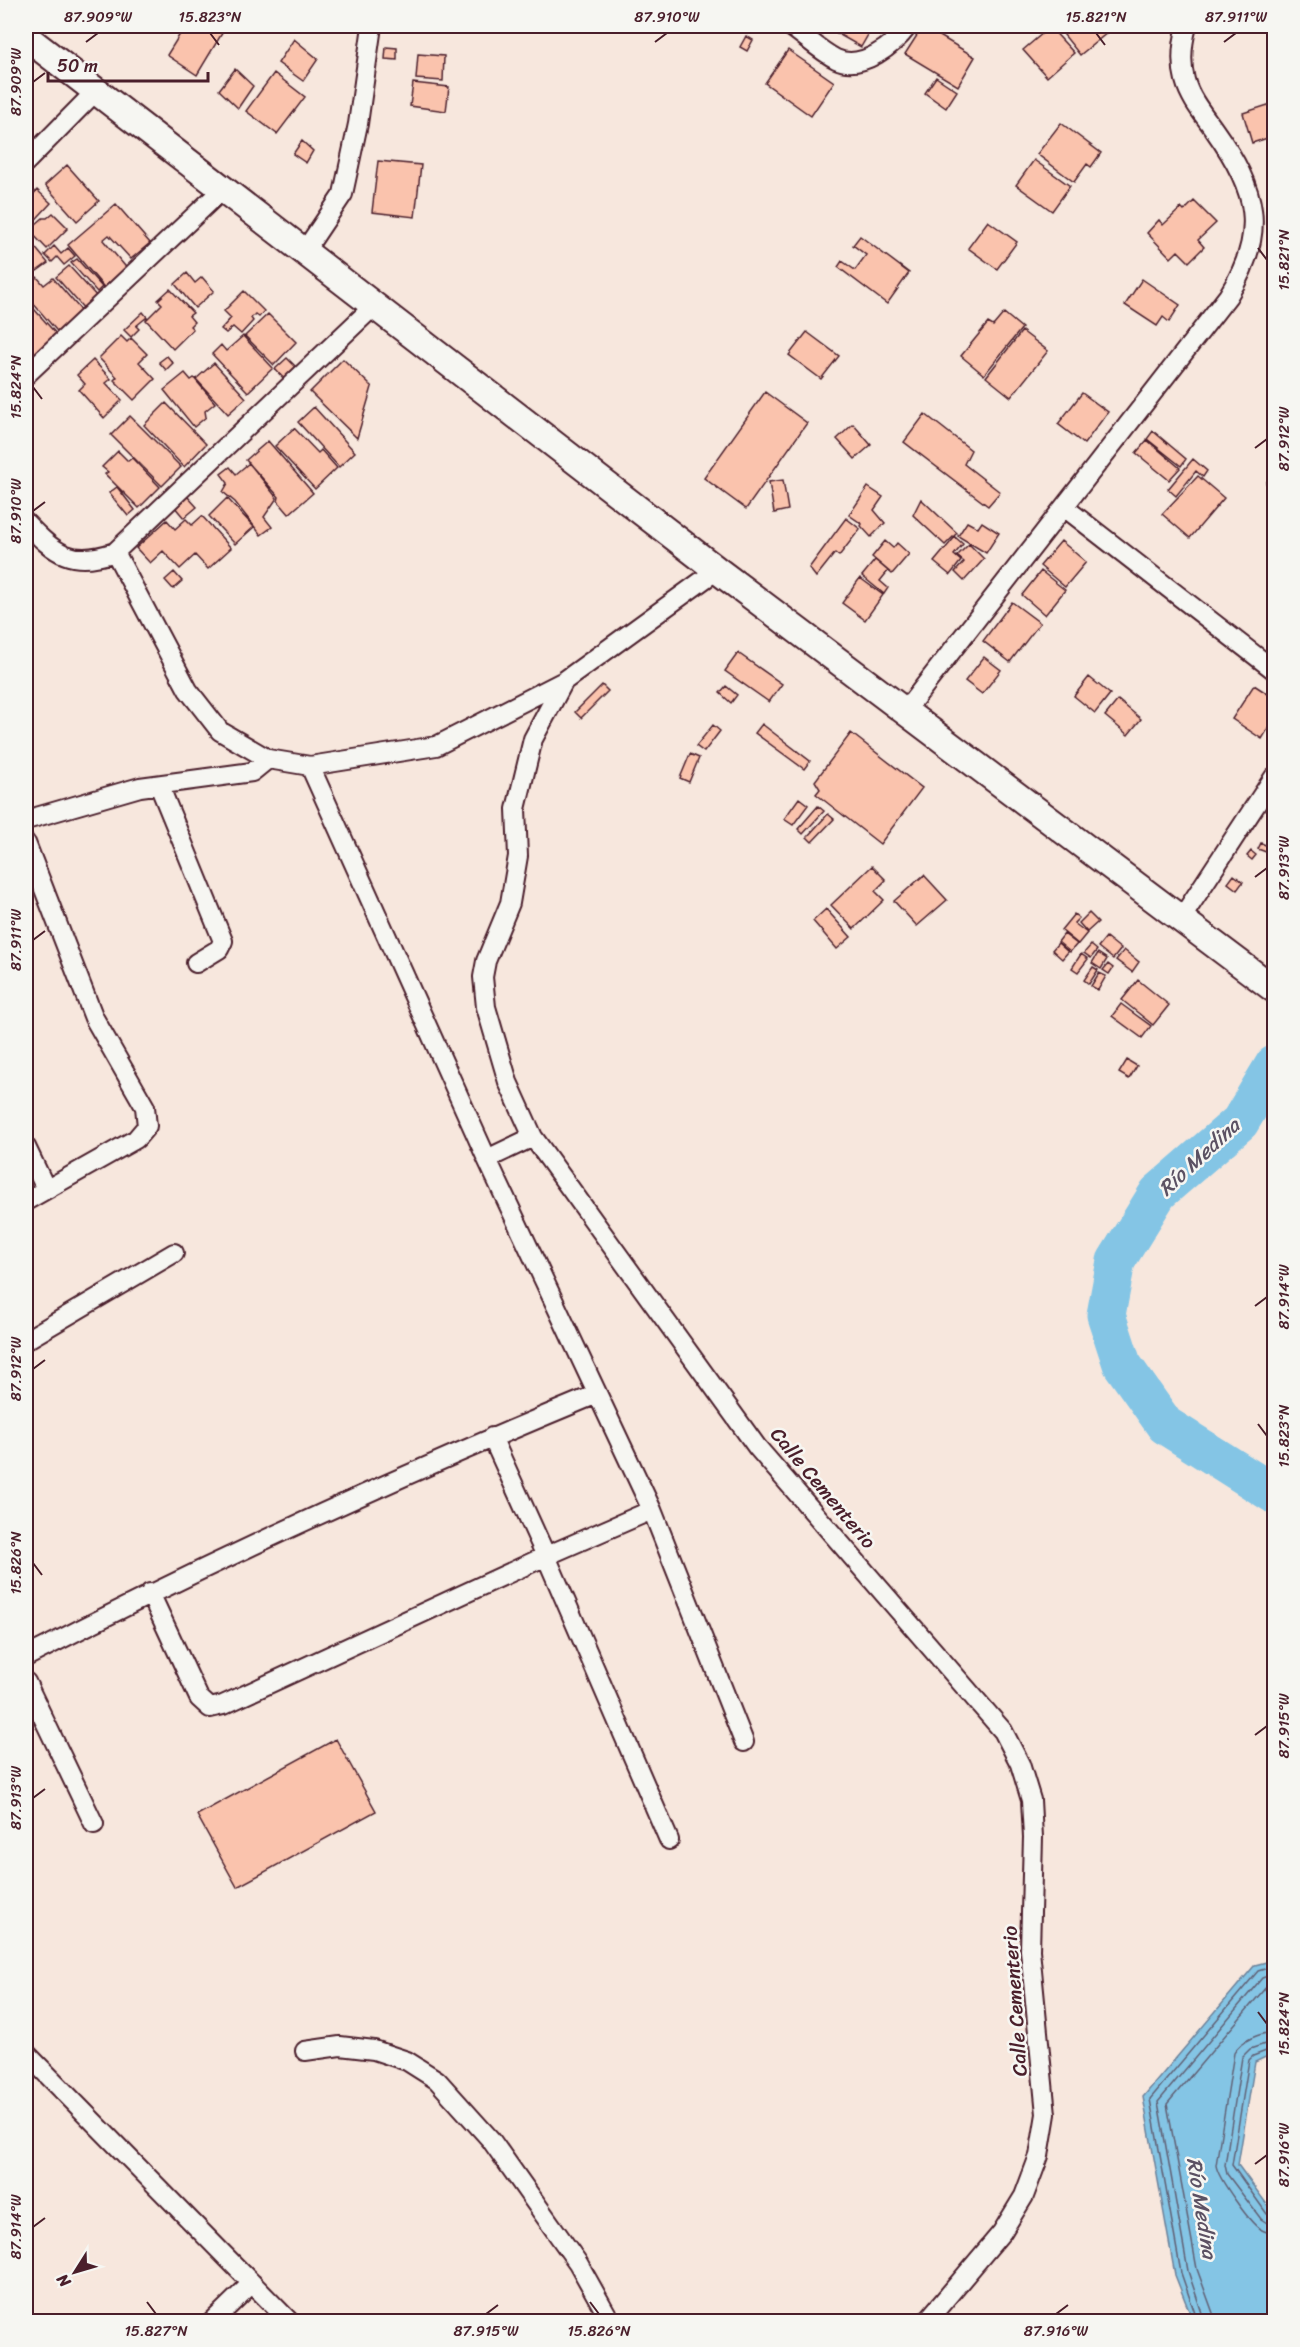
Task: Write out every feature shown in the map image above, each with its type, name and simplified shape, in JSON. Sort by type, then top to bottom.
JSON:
[{"type":"main road","points":[[26,37],[717,570],[1275,989]]},
{"type":"street","points":[[790,26],[837,59],[851,60],[877,54],[899,38],[908,26]]},
{"type":"street","points":[[904,711],[1228,296],[1241,276],[1250,252],[1253,228],[1252,204],[1245,180],[1234,158],[1193,99],[1185,82],[1182,44],[1187,26]]},
{"type":"street","points":[[304,252],[343,194],[358,124],[369,28]]},
{"type":"street","points":[[26,162],[96,91]]},
{"type":"street","points":[[26,375],[223,189]]},
{"type":"street","points":[[26,523],[47,546],[67,555],[88,559],[115,552],[374,306]]},
{"type":"street","points":[[1064,507],[1275,670]]},
{"type":"street","points":[[115,552],[188,690],[220,731],[268,759],[310,766],[436,746],[564,681],[717,570]]},
{"type":"street","name":"Calle Cementerio","points":[[564,681],[533,739],[516,809],[518,856],[510,903],[486,961],[483,977],[486,1007],[508,1082],[534,1137],[757,1447],[1003,1731],[1020,1764],[1031,1800],[1033,1837],[1030,1950],[1046,2114],[1039,2156],[1024,2196],[1002,2232],[926,2322]]},
{"type":"street","points":[[26,820],[140,787],[252,772],[268,759]]},
{"type":"street","points":[[310,766],[487,1159],[652,1510],[744,1742]]},
{"type":"street","points":[[1181,919],[1275,777]]},
{"type":"street","points":[[159,784],[223,941],[219,949],[196,963]]},
{"type":"street","points":[[26,843],[94,1018],[145,1107],[147,1126],[136,1139],[26,1201]]},
{"type":"street","points":[[487,1159],[534,1137]]},
{"type":"street","points":[[26,1147],[46,1189]]},
{"type":"street","points":[[26,1340],[174,1253]]},
{"type":"street","points":[[26,1657],[150,1593],[492,1437],[597,1394]]},
{"type":"street","points":[[492,1437],[669,1840]]},
{"type":"street","points":[[150,1593],[199,1698],[210,1708],[223,1705],[546,1556],[652,1510]]},
{"type":"street","points":[[26,1683],[94,1824]]},
{"type":"street","points":[[305,2051],[340,2046],[374,2050],[407,2061],[436,2079],[491,2140],[578,2263],[611,2322]]},
{"type":"street","points":[[26,2053],[290,2322]]},
{"type":"street","points":[[212,2322],[252,2283]]},
{"type":"water","points":[[1274,1960],[1274,2053],[1255,2062],[1238,2165],[1274,2214],[1274,2321],[1193,2321],[1175,2275],[1143,2097],[1255,1965]]},
{"type":"building","points":[[185,26],[218,26],[224,30],[197,75],[167,55]]},
{"type":"building","points":[[824,26],[873,26],[861,47]]},
{"type":"building","points":[[923,26],[975,57],[958,86],[905,54]]},
{"type":"building","points":[[1066,26],[1110,26],[1113,28],[1080,55],[1060,30]]},
{"type":"building","points":[[1050,27],[1074,53],[1047,77],[1023,50]]},
{"type":"building","points":[[746,36],[753,40],[747,51],[740,47]]},
{"type":"building","points":[[294,39],[318,59],[303,81],[278,63]]},
{"type":"building","points":[[386,47],[397,48],[397,60],[385,59]]},
{"type":"building","points":[[788,50],[834,82],[811,116],[765,83]]},
{"type":"building","points":[[418,54],[444,56],[443,81],[416,79]]},
{"type":"building","points":[[235,69],[253,86],[238,108],[219,90]]},
{"type":"building","points":[[274,73],[305,97],[277,134],[246,111]]},
{"type":"building","points":[[936,77],[957,91],[946,108],[925,93]]},
{"type":"building","points":[[413,83],[449,87],[446,111],[410,106]]},
{"type":"building","points":[[1274,103],[1274,136],[1252,143],[1243,113]]},
{"type":"building","points":[[1061,123],[1101,153],[1091,167],[1087,164],[1074,182],[1037,154]]},
{"type":"building","points":[[302,141],[313,151],[306,163],[293,154]]},
{"type":"building","points":[[1034,160],[1070,186],[1052,211],[1016,185]]},
{"type":"building","points":[[378,161],[421,165],[415,217],[372,212]]},
{"type":"building","points":[[67,165],[99,201],[77,221],[45,185]]},
{"type":"building","points":[[37,190],[51,203],[27,229],[26,203]]},
{"type":"building","points":[[1194,201],[1216,223],[1198,240],[1204,247],[1189,262],[1178,251],[1171,258],[1147,233],[1159,220],[1163,225],[1181,208],[1184,211]]},
{"type":"building","points":[[116,204],[150,243],[131,259],[109,235],[103,240],[130,272],[108,292],[68,245]]},
{"type":"building","points":[[53,213],[68,228],[47,249],[29,230]]},
{"type":"building","points":[[988,221],[1017,242],[997,269],[968,248]]},
{"type":"building","points":[[860,236],[909,273],[887,304],[838,267],[842,261],[855,270],[866,255],[853,245]]},
{"type":"building","points":[[33,245],[48,263],[37,271],[26,258],[26,252]]},
{"type":"building","points":[[54,246],[61,254],[68,248],[75,256],[64,265],[57,257],[52,262],[45,255]]},
{"type":"building","points":[[77,259],[102,287],[97,292],[71,263]]},
{"type":"building","points":[[69,266],[99,299],[86,311],[56,277]]},
{"type":"building","points":[[187,273],[195,283],[202,277],[214,291],[195,308],[175,284]]},
{"type":"building","points":[[37,277],[44,285],[53,278],[86,316],[62,337],[26,295],[26,287]]},
{"type":"building","points":[[1142,279],[1180,305],[1169,322],[1163,317],[1157,326],[1125,305]]},
{"type":"building","points":[[170,289],[193,313],[189,316],[194,322],[190,326],[193,329],[173,349],[146,320],[162,304],[158,300]]},
{"type":"building","points":[[244,291],[264,311],[259,317],[255,314],[251,318],[253,321],[241,334],[233,327],[226,333],[221,329],[231,318],[224,311]]},
{"type":"building","points":[[26,300],[58,336],[37,356],[26,344]]},
{"type":"building","points":[[143,312],[147,317],[136,326],[139,329],[131,337],[124,330]]},
{"type":"building","points":[[1004,313],[1022,328],[984,375],[961,356],[988,323],[993,326]]},
{"type":"building","points":[[268,314],[296,342],[274,365],[245,336]]},
{"type":"building","points":[[1022,331],[1048,351],[1011,397],[986,377]]},
{"type":"building","points":[[807,332],[839,356],[821,379],[789,355]]},
{"type":"building","points":[[121,336],[127,342],[131,338],[147,354],[139,362],[155,379],[134,400],[114,380],[117,377],[99,358]]},
{"type":"building","points":[[243,336],[273,368],[248,392],[212,354],[221,345],[226,351]]},
{"type":"building","points":[[167,356],[173,363],[166,370],[159,362]]},
{"type":"building","points":[[287,358],[298,369],[285,380],[275,369]]},
{"type":"building","points":[[343,359],[372,387],[357,438],[310,392]]},
{"type":"building","points":[[93,360],[111,379],[106,383],[122,400],[104,418],[79,390],[85,384],[77,375]]},
{"type":"building","points":[[214,363],[246,398],[228,414],[196,379]]},
{"type":"building","points":[[185,373],[191,380],[194,378],[215,403],[205,411],[206,417],[194,427],[164,390]]},
{"type":"building","points":[[765,392],[807,423],[746,509],[704,478]]},
{"type":"building","points":[[1082,393],[1108,412],[1084,444],[1058,424]]},
{"type":"building","points":[[166,403],[206,444],[184,467],[144,425]]},
{"type":"building","points":[[314,407],[355,452],[339,467],[298,422]]},
{"type":"building","points":[[925,414],[971,450],[964,464],[1000,492],[988,506],[904,442]]},
{"type":"building","points":[[130,416],[181,467],[162,486],[111,435]]},
{"type":"building","points":[[853,424],[871,445],[855,459],[837,439]]},
{"type":"building","points":[[294,428],[318,453],[321,450],[337,468],[315,489],[275,446]]},
{"type":"building","points":[[1153,431],[1186,459],[1181,466],[1147,439]]},
{"type":"building","points":[[1147,440],[1180,468],[1169,480],[1136,453]]},
{"type":"building","points":[[268,441],[313,493],[289,514],[278,501],[279,497],[246,460]]},
{"type":"building","points":[[118,451],[128,461],[132,458],[160,487],[139,508],[105,474],[108,472],[102,467]]},
{"type":"building","points":[[1193,459],[1207,471],[1203,477],[1196,471],[1176,496],[1168,489]]},
{"type":"building","points":[[249,463],[277,498],[264,517],[272,527],[261,535],[235,502],[223,492],[228,483],[221,474],[230,467],[236,474]]},
{"type":"building","points":[[1274,473],[1274,491],[1266,483]]},
{"type":"building","points":[[1198,476],[1224,498],[1190,538],[1162,514]]},
{"type":"building","points":[[783,480],[788,510],[774,513],[769,482]]},
{"type":"building","points":[[117,487],[135,510],[128,516],[109,493]]},
{"type":"building","points":[[868,487],[883,497],[874,510],[885,523],[871,537],[861,526],[862,524],[849,515]]},
{"type":"building","points":[[187,496],[197,507],[184,518],[174,506]]},
{"type":"building","points":[[227,498],[254,527],[235,544],[209,516]]},
{"type":"building","points":[[921,499],[957,533],[945,545],[913,515]]},
{"type":"building","points":[[202,516],[231,548],[208,569],[195,555],[180,569],[163,551],[150,563],[136,548],[167,520],[175,529],[186,519],[192,525]]},
{"type":"building","points":[[846,518],[860,529],[839,556],[835,553],[816,577],[809,568]]},
{"type":"building","points":[[967,522],[978,528],[982,522],[999,533],[986,553],[958,536]]},
{"type":"building","points":[[955,537],[963,544],[954,555],[961,561],[950,575],[934,562]]},
{"type":"building","points":[[885,541],[893,548],[897,543],[909,554],[892,574],[872,557]]},
{"type":"building","points":[[1061,541],[1086,562],[1065,587],[1040,566]]},
{"type":"building","points":[[969,544],[984,559],[964,581],[955,572],[964,562],[957,556]]},
{"type":"building","points":[[875,560],[888,571],[880,581],[888,588],[884,594],[862,576]]},
{"type":"building","points":[[1041,571],[1065,590],[1045,615],[1022,595]]},
{"type":"building","points":[[174,572],[182,581],[173,589],[165,580]]},
{"type":"building","points":[[860,578],[883,595],[865,620],[842,603]]},
{"type":"building","points":[[1012,602],[1040,623],[1010,662],[983,641]]},
{"type":"building","points":[[738,653],[782,684],[769,702],[725,671]]},
{"type":"building","points":[[984,657],[1001,670],[982,694],[965,681]]},
{"type":"building","points":[[1089,677],[1110,694],[1095,713],[1074,696]]},
{"type":"building","points":[[602,685],[608,691],[581,718],[575,712]]},
{"type":"building","points":[[1254,685],[1274,698],[1274,719],[1262,739],[1232,719]]},
{"type":"building","points":[[726,686],[737,695],[731,703],[720,693]]},
{"type":"building","points":[[1118,700],[1141,719],[1128,735],[1105,716]]},
{"type":"building","points":[[762,724],[810,761],[804,769],[755,733]]},
{"type":"building","points":[[713,725],[720,731],[704,752],[696,746]]},
{"type":"building","points":[[851,733],[922,788],[880,844],[816,794],[820,789],[815,781]]},
{"type":"building","points":[[690,754],[699,758],[689,782],[680,778]]},
{"type":"building","points":[[799,798],[808,805],[793,825],[784,819]]},
{"type":"building","points":[[818,806],[824,811],[803,834],[798,829]]},
{"type":"building","points":[[828,814],[834,819],[812,842],[807,837]]},
{"type":"building","points":[[1261,843],[1268,846],[1266,852],[1258,849]]},
{"type":"building","points":[[1251,851],[1256,855],[1252,860],[1247,856]]},
{"type":"building","points":[[872,866],[886,880],[875,891],[884,900],[854,929],[831,905]]},
{"type":"building","points":[[924,875],[947,900],[917,926],[894,901]]},
{"type":"building","points":[[1234,875],[1243,882],[1237,890],[1228,883]]},
{"type":"building","points":[[826,909],[851,937],[837,949],[813,921]]},
{"type":"building","points":[[1089,913],[1098,922],[1087,932],[1079,923]]},
{"type":"building","points":[[1074,914],[1079,918],[1074,923],[1087,933],[1078,944],[1061,930]]},
{"type":"building","points":[[1064,934],[1077,944],[1070,952],[1058,942]]},
{"type":"building","points":[[1106,937],[1121,949],[1113,959],[1098,947]]},
{"type":"building","points":[[1058,943],[1068,952],[1062,959],[1052,950]]},
{"type":"building","points":[[1091,945],[1097,950],[1091,958],[1084,953]]},
{"type":"building","points":[[1124,950],[1139,962],[1132,972],[1116,960]]},
{"type":"building","points":[[1098,953],[1107,959],[1101,969],[1092,963]]},
{"type":"building","points":[[1081,954],[1088,959],[1078,972],[1072,968]]},
{"type":"building","points":[[1108,964],[1113,968],[1109,974],[1103,970]]},
{"type":"building","points":[[1093,967],[1098,970],[1089,984],[1084,980]]},
{"type":"building","points":[[1099,973],[1106,976],[1098,990],[1091,986]]},
{"type":"building","points":[[1138,980],[1169,1005],[1153,1025],[1122,1000]]},
{"type":"building","points":[[1121,1004],[1151,1026],[1142,1038],[1112,1016]]},
{"type":"building","points":[[1127,1060],[1137,1066],[1129,1079],[1119,1073]]},
{"type":"building","points":[[336,1739],[376,1811],[237,1887],[197,1815]]},
{"type":"waterway","name":"Río Medina","points":[[1274,1065],[1240,1122],[1158,1193],[1116,1261],[1106,1315],[1122,1364],[1165,1425],[1274,1494]]}]
